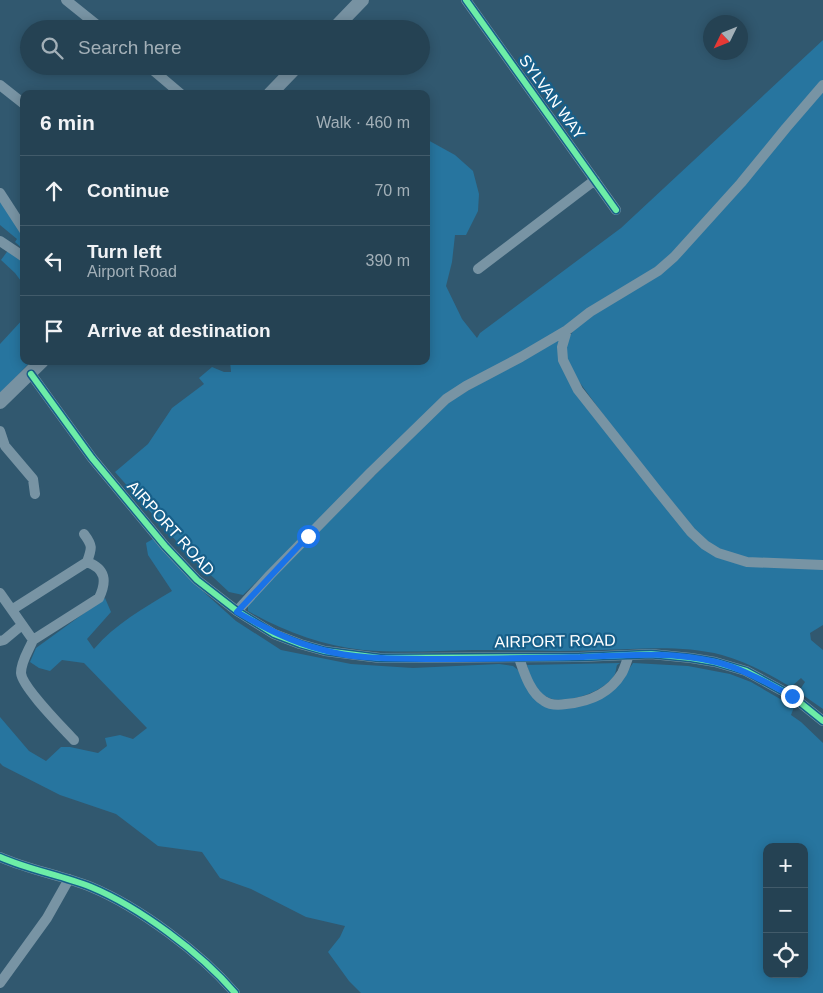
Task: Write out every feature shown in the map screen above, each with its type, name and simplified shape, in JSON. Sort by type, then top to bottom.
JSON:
[{"type":"main road","points":[[343,20],[362,0]]},
{"type":"main road","points":[[274,90],[288,75]]},
{"type":"main road","points":[[0,402],[39,365]]},
{"type":"street","points":[[66,0],[91,20]]},
{"type":"street","name":"SYLVAN WAY","points":[[466,0],[616,210]]},
{"type":"street","points":[[159,75],[176,90]]},
{"type":"street","points":[[0,85],[20,101]]},
{"type":"street","points":[[237,612],[270,575],[371,472],[446,399],[567,330],[590,312],[658,271],[674,257],[730,196],[823,86]]},
{"type":"street","points":[[478,269],[595,180]]},
{"type":"street","points":[[0,193],[20,224]]},
{"type":"street","points":[[0,241],[20,255]]},
{"type":"street","points":[[567,330],[562,347],[563,360],[578,390],[691,532],[705,545],[718,553],[747,562],[823,565]]},
{"type":"street","name":"AIRPORT ROAD","points":[[31,374],[92,458],[165,546],[197,580],[237,612],[274,634],[325,651],[380,658],[519,658],[629,654],[691,658],[715,662],[746,672],[792,696],[823,721]]},
{"type":"street","points":[[0,431],[5,446],[33,479],[35,494]]},
{"type":"street","points":[[13,609],[87,562],[91,551],[91,544],[84,534]]},
{"type":"street","points":[[74,740],[26,685],[21,673],[24,659],[34,640],[99,598],[104,587],[104,576],[96,565],[87,562]]},
{"type":"street","points":[[0,593],[34,640]]},
{"type":"street","points":[[0,641],[4,640],[22,625]]},
{"type":"street","points":[[519,658],[524,674],[533,690],[544,701],[559,705],[580,702],[597,696],[622,672],[629,654]]},
{"type":"street","points":[[0,857],[92,888],[162,927],[200,958],[235,993]]},
{"type":"street","points":[[0,983],[47,918],[69,879]]},
{"type":"shaded area","points":[[823,40],[823,80],[670,258],[556,333],[463,386],[326,513],[243,595],[229,592],[186,552],[115,472],[148,444],[172,408],[204,384],[199,378],[212,367],[224,372],[231,372],[230,365],[430,365],[430,141],[455,155],[473,171],[479,194],[478,211],[466,235],[455,235],[452,262],[446,286],[462,319],[477,338],[480,333],[621,228]]},
{"type":"shaded area","points":[[823,90],[823,562],[775,561],[745,557],[716,547],[702,538],[627,447],[572,372],[567,358],[566,346],[580,323],[662,272]]},
{"type":"shaded area","points":[[0,197],[20,226],[20,246],[15,242],[17,239],[0,225]]},
{"type":"shaded area","points":[[9,249],[20,259],[20,280],[15,273],[1,260]]},
{"type":"shaded area","points":[[20,322],[20,365],[27,365],[0,394],[0,344]]},
{"type":"shaded area","points":[[560,338],[560,362],[710,552],[823,568],[823,625],[810,633],[811,640],[823,650],[823,709],[800,693],[799,691],[805,682],[801,678],[791,687],[749,665],[722,655],[707,652],[662,648],[569,651],[473,650],[404,652],[363,650],[333,645],[303,636],[275,625],[248,611],[248,605],[275,575],[448,402]]},
{"type":"shaded area","points":[[153,539],[207,595],[236,621],[281,650],[351,664],[413,668],[499,664],[513,666],[542,703],[580,706],[623,678],[633,663],[688,666],[730,674],[751,682],[794,707],[791,715],[823,743],[823,993],[361,993],[349,981],[328,952],[340,937],[345,926],[306,917],[251,889],[220,878],[202,852],[158,846],[116,814],[60,795],[3,766],[0,763],[0,717],[29,751],[46,761],[61,747],[98,753],[107,746],[105,738],[120,735],[133,739],[147,728],[84,663],[62,660],[50,671],[39,668],[30,662],[36,648],[105,598],[111,612],[87,639],[94,649],[121,624],[172,591],[148,555],[146,543]]},
{"type":"shaded area","points":[[620,663],[617,665],[614,676],[602,687],[583,696],[563,700],[547,697],[539,691],[531,679],[527,665]]},
{"type":"cycle path","points":[[466,0],[616,210]]},
{"type":"cycle path","points":[[31,374],[92,458],[165,546],[197,580],[237,611],[274,634],[325,651],[380,658],[579,657],[651,654],[691,658],[715,662],[746,671],[792,696],[823,721]]},
{"type":"cycle path","points":[[0,857],[91,887],[129,906],[187,947],[205,962],[235,993]]},
{"type":"route","points":[[308,536],[237,612],[274,634],[300,644],[325,651],[380,658],[453,659],[651,654],[691,658],[715,662],[746,672],[792,696]]}]
